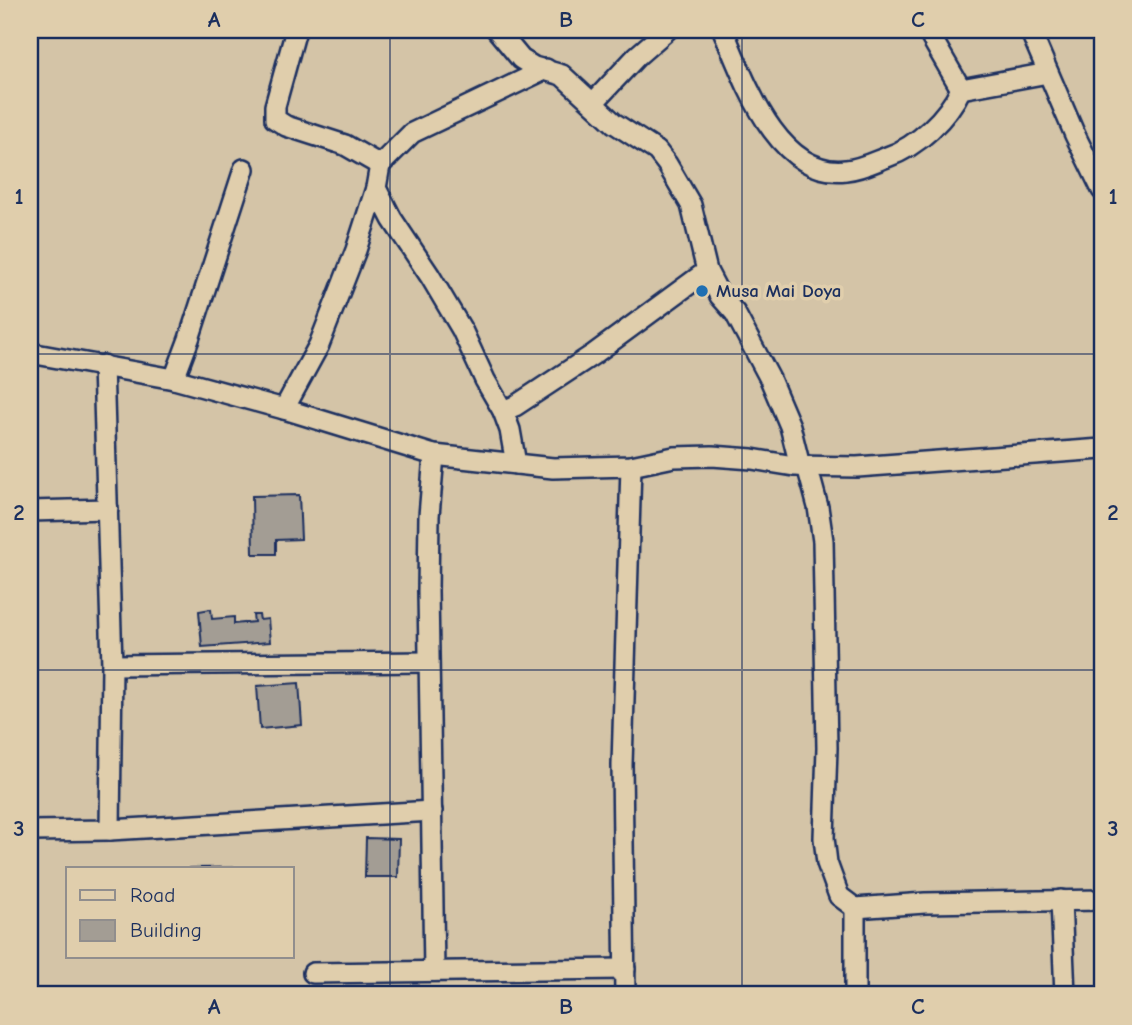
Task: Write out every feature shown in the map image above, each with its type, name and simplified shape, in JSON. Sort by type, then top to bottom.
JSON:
[{"type":"street","points":[[296,30],[275,106],[275,119],[286,126],[345,145],[380,165]]},
{"type":"street","points":[[497,30],[521,59],[562,75],[614,122],[657,151],[667,164],[691,205],[707,271],[720,296],[735,313],[790,426],[818,507],[823,541],[827,748],[824,838],[833,885],[839,896],[855,908],[925,903],[1102,900]]},
{"type":"street","points":[[593,103],[637,56],[667,30]]},
{"type":"street","points":[[723,30],[749,90],[779,139],[808,163],[830,169],[846,170],[894,155],[915,142],[950,107],[961,89],[1048,73]]},
{"type":"street","points":[[927,30],[961,89]]},
{"type":"street","points":[[1030,30],[1102,190]]},
{"type":"street","points":[[284,409],[318,345],[356,250],[376,188],[380,165],[412,133],[546,69]]},
{"type":"street","points":[[174,379],[244,169]]},
{"type":"street","points":[[376,188],[392,219],[462,330],[503,411],[510,430],[516,464]]},
{"type":"street","points":[[503,411],[594,354],[707,271]]},
{"type":"street","points":[[30,353],[174,379],[434,455],[553,468],[631,466],[674,457],[712,456],[803,466],[857,467],[1102,449]]},
{"type":"street","points":[[103,365],[112,665],[110,830]]},
{"type":"street","points":[[434,455],[429,516],[434,971]]},
{"type":"street","points":[[625,995],[622,765],[631,466]]},
{"type":"street","points":[[30,511],[108,509]]},
{"type":"street","points":[[112,665],[429,662]]},
{"type":"street","points":[[30,831],[110,830],[432,811]]},
{"type":"street","points":[[1061,900],[1065,995]]},
{"type":"street","points":[[855,908],[855,995]]},
{"type":"street","points":[[313,973],[625,969]]},
{"type":"building","points":[[299,495],[301,539],[276,540],[276,554],[253,554],[252,496]]},
{"type":"building","points":[[211,609],[212,619],[234,617],[234,624],[254,622],[253,615],[259,615],[260,620],[268,619],[270,642],[202,647],[199,611]]},
{"type":"building","points":[[299,683],[302,725],[260,729],[257,686]]},
{"type":"building","points":[[366,838],[399,839],[398,877],[365,877]]},
{"type":"place","name":"Musa Mai Doya","points":[[702,291]]}]
